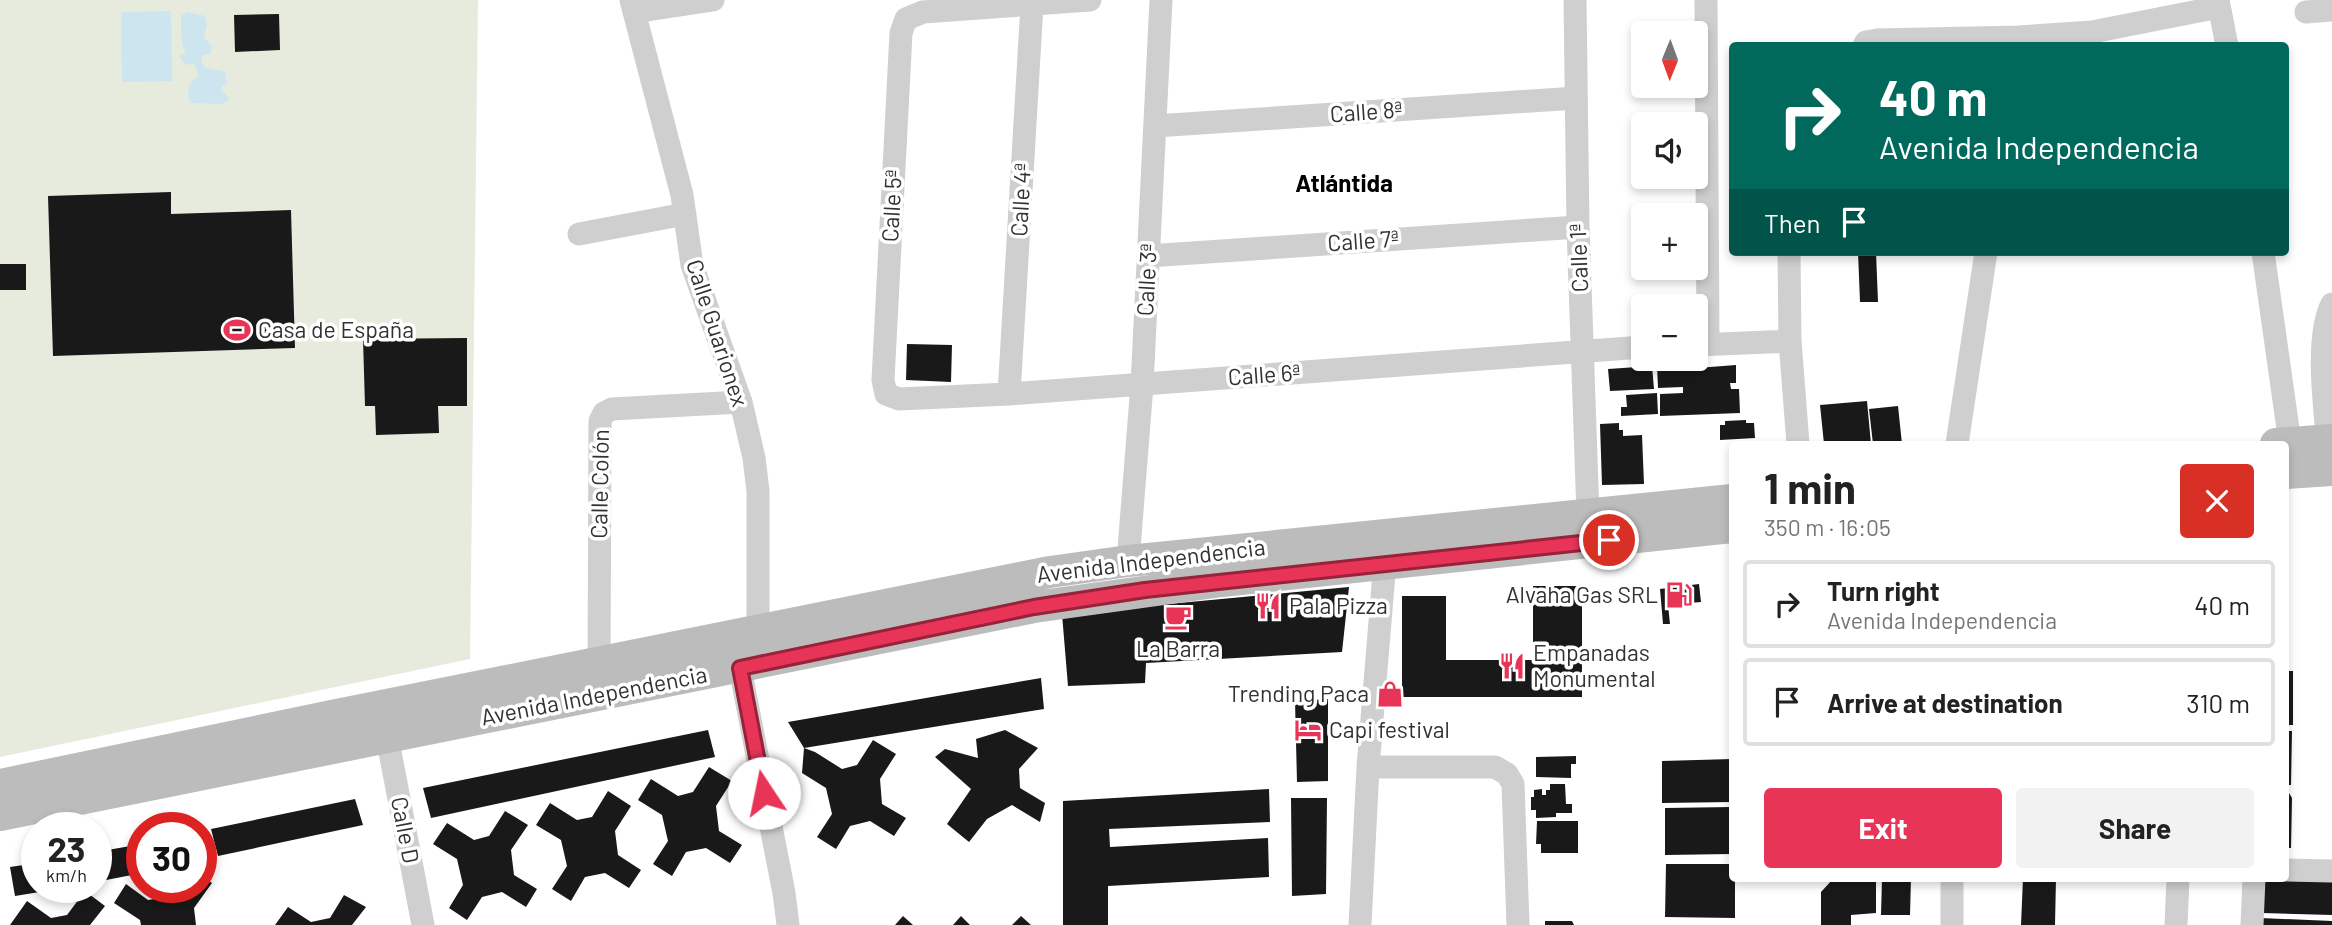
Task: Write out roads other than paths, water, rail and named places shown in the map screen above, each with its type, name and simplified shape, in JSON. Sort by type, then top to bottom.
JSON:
[{"type":"main road","points":[[2289,458],[2331,455]]},
{"type":"main road","name":"Avenida Independencia","points":[[0,786],[600,678],[740,668],[1066,602],[1588,515],[1729,500]]},
{"type":"main road","name":"Avenida Independencia","points":[[0,815],[387,736],[600,678],[758,630],[1050,572],[1128,561],[1386,550],[1729,527]]},
{"type":"street","points":[[633,6],[713,0]]},
{"type":"street","points":[[1032,5],[1090,0]]},
{"type":"street","name":"Calle 3ª","points":[[1128,561],[1142,385],[1161,0]]},
{"type":"street","name":"Calle 1ª","points":[[1575,0],[1581,351],[1588,515]]},
{"type":"street","points":[[1703,294],[1706,0]]},
{"type":"street","points":[[1866,42],[2018,41],[2092,32],[2219,3],[2226,42]]},
{"type":"street","name":"Calle 5ª","points":[[886,394],[883,380],[901,33],[906,19],[923,12],[1032,5]]},
{"type":"street","name":"Calle 4ª","points":[[1009,394],[1032,5]]},
{"type":"street","name":"Calle Guarionex","points":[[633,6],[685,214],[692,265],[741,402],[754,458],[758,491],[758,630]]},
{"type":"street","points":[[2306,12],[2332,10]]},
{"type":"street","name":"Calle 8ª","points":[[1155,126],[1576,98]]},
{"type":"street","points":[[579,234],[685,214]]},
{"type":"street","name":"Calle 7ª","points":[[1148,256],[1578,226]]},
{"type":"street","points":[[1789,256],[1790,341],[1798,441]]},
{"type":"street","points":[[1957,441],[1985,256]]},
{"type":"street","points":[[2263,256],[2284,441]]},
{"type":"street","points":[[2331,455],[2323,349],[2327,313],[2332,304]]},
{"type":"street","points":[[1708,345],[1790,341]]},
{"type":"street","name":"Calle 6ª","points":[[886,394],[899,399],[1009,394],[1631,349]]},
{"type":"street","name":"Calle Colón","points":[[600,678],[600,421],[604,413],[612,409],[741,402]]},
{"type":"street","points":[[1360,925],[1368,767],[1386,550]]},
{"type":"street","points":[[740,668],[784,892],[788,925]]},
{"type":"street","name":"Calle D","points":[[387,736],[423,925]]},
{"type":"street","points":[[1368,767],[1495,767],[1507,774],[1513,784],[1518,925]]},
{"type":"street","points":[[2289,870],[2332,871]]},
{"type":"street","points":[[1952,882],[1952,925]]},
{"type":"street","points":[[2176,925],[2178,882]]},
{"type":"street","points":[[2252,925],[2254,882]]},
{"type":"water","points":[[171,11],[172,81],[122,82],[121,12]]},
{"type":"water","points":[[187,12],[205,16],[207,25],[204,37],[212,47],[210,54],[202,56],[205,68],[226,72],[225,78],[228,81],[220,89],[230,99],[221,104],[192,103],[188,97],[189,85],[199,75],[195,65],[188,63],[186,66],[179,56],[185,54],[181,16]]},
{"type":"place","name":"Casa de España","points":[[237,330]]},
{"type":"place","name":"Alvaha Gas SRL","points":[[1679,595]]},
{"type":"place","name":"Pala Pizza","points":[[1268,606]]},
{"type":"place","name":"La Barra","points":[[1178,617]]},
{"type":"place","name":"Empanadas Monumental","points":[[1512,666]]},
{"type":"place","name":"Trending Paca","points":[[1390,694]]},
{"type":"place","name":"Capi festival","points":[[1308,730]]},
{"type":"district","name":"Atlántida","points":[[1344,184]]}]
